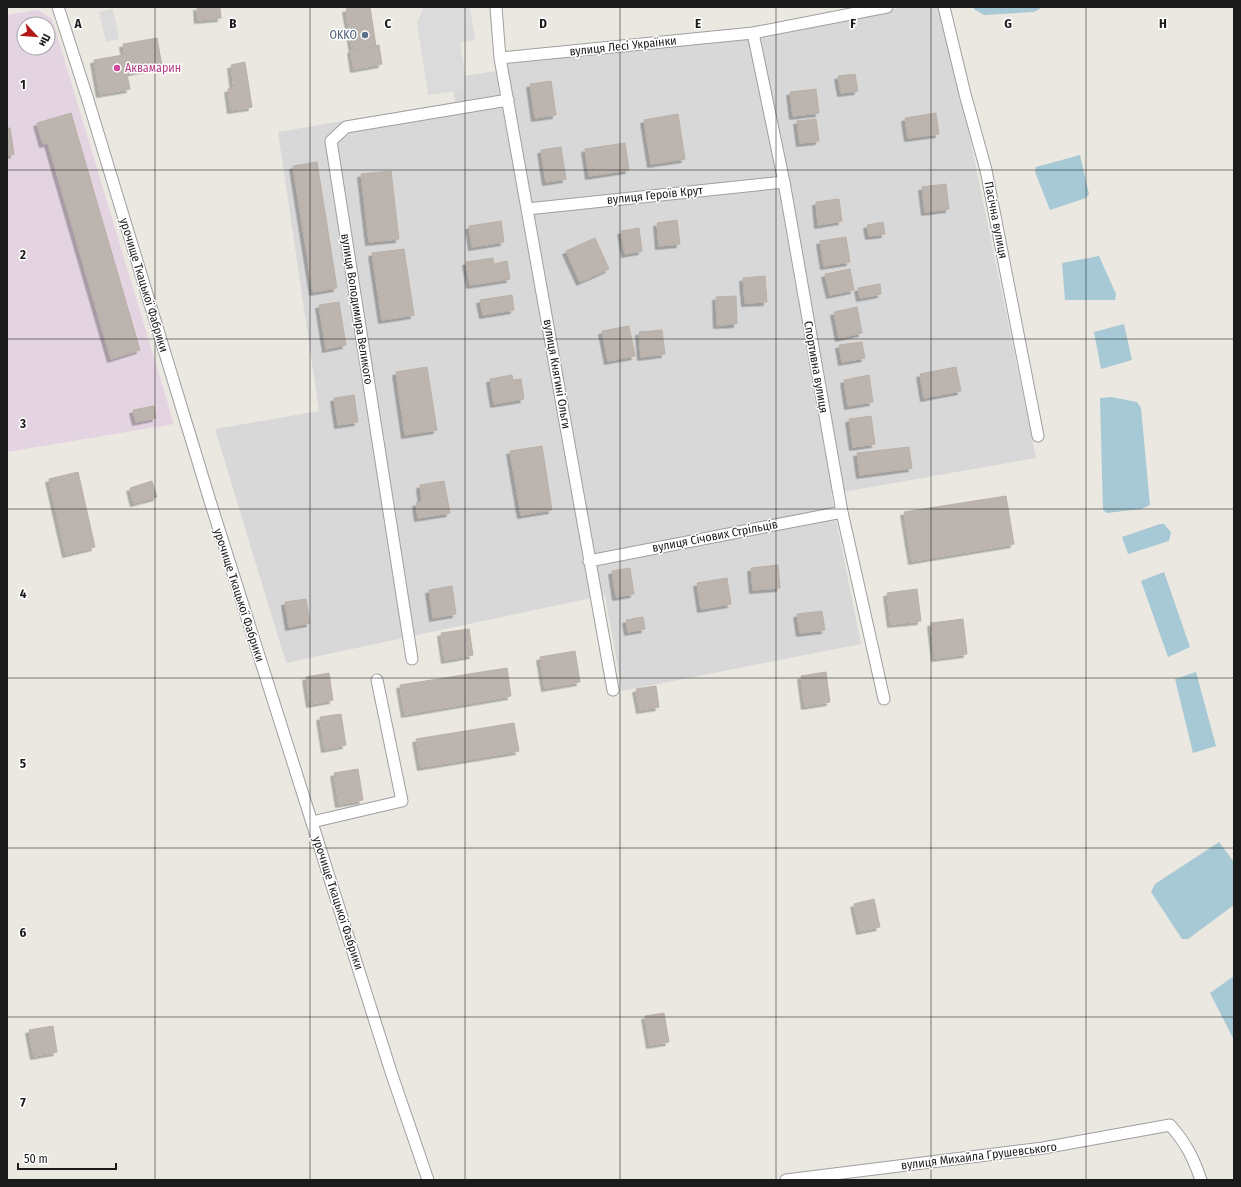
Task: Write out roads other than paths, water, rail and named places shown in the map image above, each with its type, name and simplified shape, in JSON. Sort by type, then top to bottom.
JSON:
[{"type":"street","name":"урочище Ткацької Фабрики","points":[[58,7],[210,501],[392,1075],[428,1180]]},
{"type":"street","name":"вулиця Княгині Ольги","points":[[496,7],[500,58],[613,690]]},
{"type":"street","name":"вулиця Лесі Українки","points":[[500,58],[753,33],[888,7]]},
{"type":"street","name":"Пасічна вулиця","points":[[944,7],[965,94],[986,170],[1038,436]]},
{"type":"street","name":"Спортивна вулиця","points":[[753,33],[784,182],[842,512],[884,699]]},
{"type":"street","name":"вулиця Володимира Великого","points":[[412,659],[331,141],[346,127],[508,100]]},
{"type":"street","name":"вулиця Героїв Крут","points":[[527,209],[784,182]]},
{"type":"street","name":"вулиця Січових Стрільців","points":[[589,560],[842,512]]},
{"type":"street","points":[[312,822],[402,801],[377,680]]},
{"type":"street","name":"вулиця Михайла Грушевського","points":[[786,1180],[1043,1148],[1170,1125],[1181,1137],[1193,1157],[1201,1180]]},
{"type":"water","points":[[973,7],[1043,7],[1034,12],[984,15]]},
{"type":"water","points":[[1080,155],[1089,194],[1086,198],[1050,210],[1035,172],[1036,167]]},
{"type":"water","points":[[1099,256],[1116,294],[1115,300],[1065,300],[1062,263]]},
{"type":"water","points":[[1124,324],[1132,360],[1101,369],[1094,332]]},
{"type":"water","points":[[1111,397],[1137,402],[1141,408],[1150,505],[1141,509],[1107,513],[1103,510],[1100,398]]},
{"type":"water","points":[[1164,524],[1171,532],[1169,541],[1128,554],[1122,537]]},
{"type":"water","points":[[1164,572],[1190,647],[1168,657],[1141,581]]},
{"type":"water","points":[[1196,672],[1216,746],[1193,753],[1175,679]]},
{"type":"water","points":[[1219,842],[1234,862],[1234,905],[1188,939],[1182,939],[1151,892],[1155,884]]},
{"type":"water","points":[[1234,976],[1234,1040],[1210,993]]},
{"type":"place","name":"OKKO","points":[[365,35]]},
{"type":"place","name":"Аквамарин","points":[[117,68]]}]
